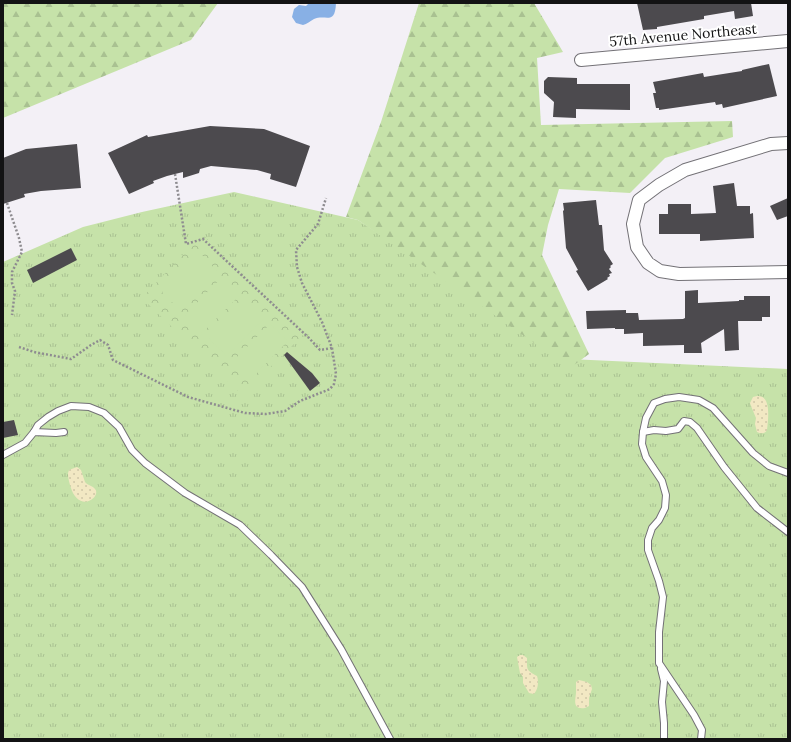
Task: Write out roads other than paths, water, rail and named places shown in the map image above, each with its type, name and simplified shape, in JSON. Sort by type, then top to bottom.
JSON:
[{"type":"street","name":"57th Avenue Northeast","points":[[581,60],[788,41]]},
{"type":"street","points":[[788,142],[771,144],[685,170],[659,185],[639,200],[633,224],[637,247],[648,263],[660,271],[679,274],[788,272]]},
{"type":"lane","points":[[664,739],[662,702],[664,681],[660,663],[659,632],[663,597],[660,582],[648,550],[648,540],[652,528],[659,520],[665,508],[666,495],[662,481],[646,457],[642,444],[646,418],[654,403],[665,399],[679,397],[699,400],[713,408],[753,453],[769,466],[788,473]]},
{"type":"lane","points":[[3,455],[25,443],[38,425],[58,411],[71,406],[89,407],[104,412],[120,427],[132,450],[145,463],[185,493],[240,525],[302,587],[341,649],[390,739]]},
{"type":"lane","points":[[643,432],[678,429],[684,421],[690,422],[697,428],[724,467],[757,508],[788,532]]},
{"type":"lane","points":[[34,432],[64,432]]},
{"type":"lane","points":[[660,663],[694,715],[702,730],[701,739]]},
{"type":"water","points":[[309,3],[336,3],[334,14],[332,17],[314,19],[303,25],[296,23],[292,17],[294,9],[299,5],[306,6]]}]
